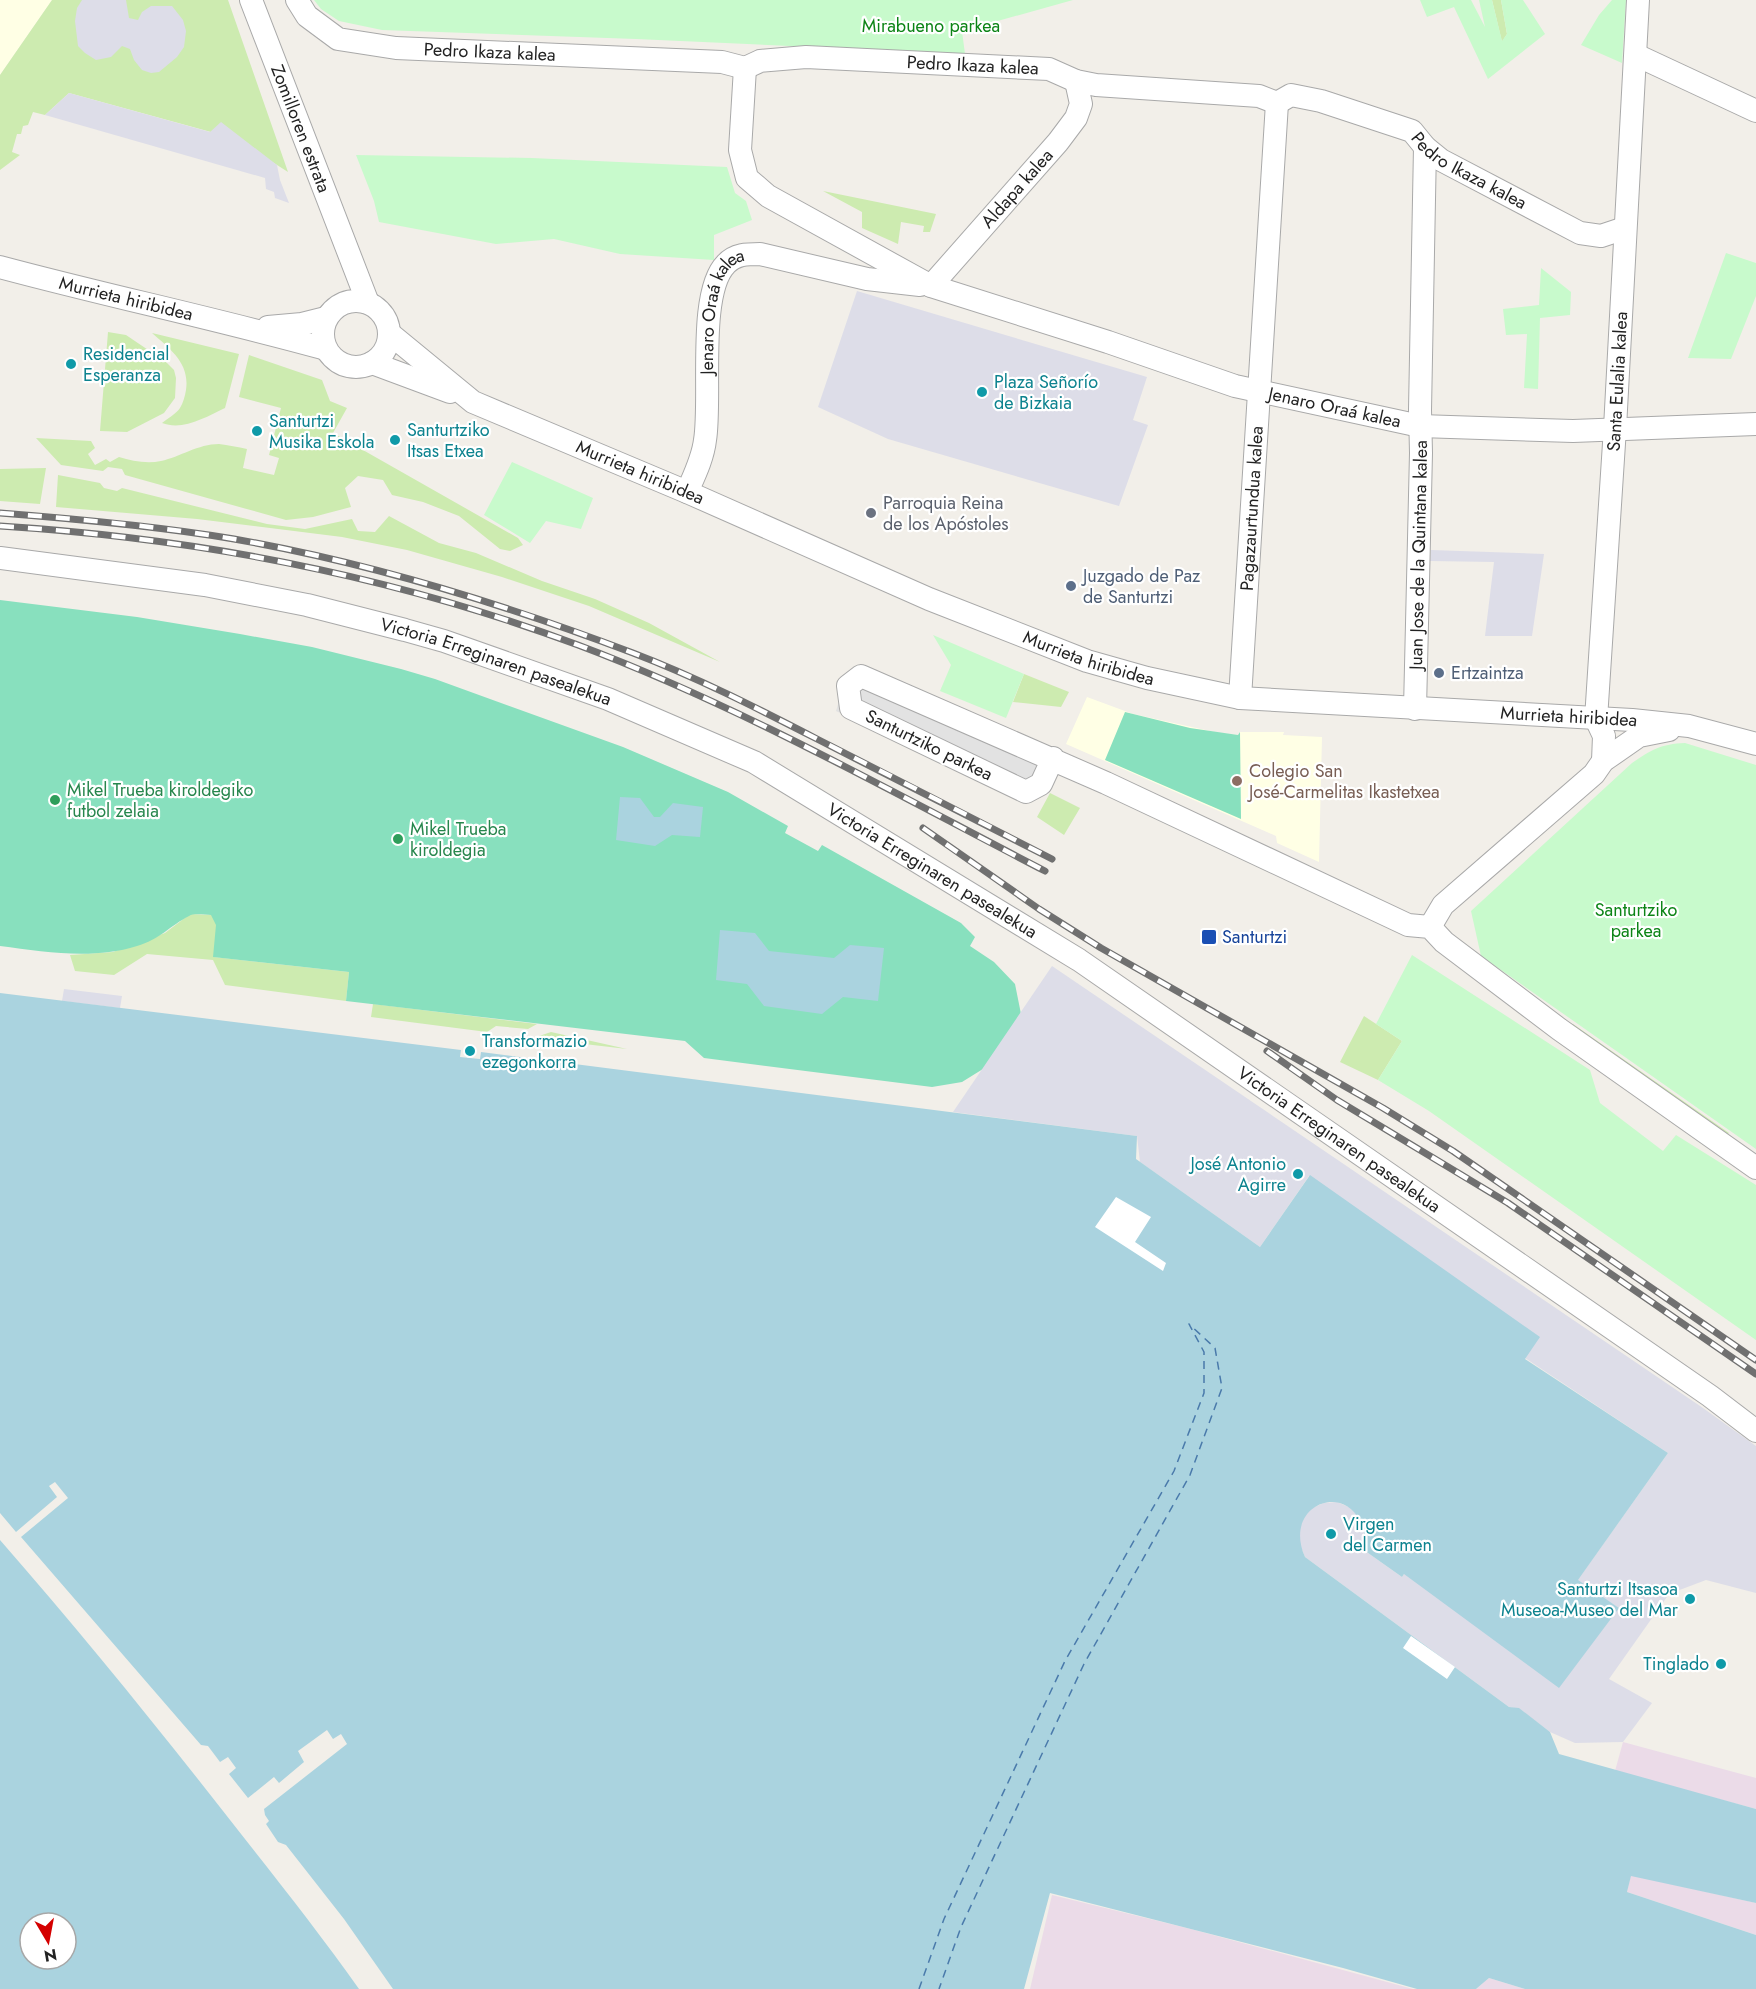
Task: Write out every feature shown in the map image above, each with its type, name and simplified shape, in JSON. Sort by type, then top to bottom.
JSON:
[{"type":"street","name":"Zomilloren estrata","points":[[251,0],[368,303]]},
{"type":"street","name":"Pedro Ikaza kalea","points":[[297,0],[307,16],[338,39],[396,48],[722,62],[745,69],[760,61],[806,57],[1049,69],[1076,81],[1096,85],[1259,96],[1277,103],[1291,94],[1321,101],[1412,131],[1425,147],[1442,160],[1580,233],[1601,236],[1625,228]]},
{"type":"street","name":"Santa Eulalia kalea","points":[[1603,761],[1604,736],[1596,719],[1615,428],[1638,0]]},
{"type":"street","points":[[1636,55],[1756,111]]},
{"type":"street","name":"Jenaro Oraá kalea","points":[[745,69],[740,150],[747,178],[768,196],[931,286]]},
{"type":"street","name":"Aldapa kalea","points":[[931,286],[1058,142],[1076,118],[1081,104],[1076,81]]},
{"type":"street","name":"Pagazaurtundua kalea","points":[[1240,698],[1277,103]]},
{"type":"street","name":"Juan Jose de la Quintana kalea","points":[[1415,709],[1425,147]]},
{"type":"street","name":"Jenaro Oraá kalea","points":[[687,492],[705,441],[709,312],[716,283],[724,265],[743,254],[760,254],[867,279],[931,286],[1108,342],[1235,386],[1420,426],[1573,431],[1756,424]]},
{"type":"street","points":[[332,312],[357,301],[368,303],[376,308],[383,315],[389,333],[385,351],[372,363],[362,367],[351,367],[333,358],[323,341],[323,328],[332,312],[351,257]]},
{"type":"street","name":"Murrieta hiribidea","points":[[0,267],[95,292],[255,329],[326,349]]},
{"type":"street","name":"Murrieta hiribidea","points":[[255,329],[302,324],[332,312]]},
{"type":"street","name":"Murrieta hiribidea","points":[[389,333],[465,397]]},
{"type":"street","name":"Murrieta hiribidea","points":[[372,363],[465,397],[929,599],[1087,661],[1147,678],[1240,698],[1632,720],[1689,726],[1756,744]]},
{"type":"street","name":"Victoria Erreginaren pasealekua","points":[[0,558],[205,585],[307,604],[405,630],[444,641],[608,699],[754,762],[1079,960],[1710,1396],[1756,1431]]},
{"type":"street","name":"Santurtziko parkea","points":[[1053,758],[1041,784],[1026,792],[851,708],[849,686],[861,675],[1053,758],[1408,925],[1430,927]]},
{"type":"street","points":[[1689,726],[1639,736],[1603,761],[1594,774],[1443,905],[1430,927],[1444,942],[1559,1029],[1756,1168]]},
{"type":"shaded area","points":[[0,0],[52,0],[0,75]]},
{"type":"shaded area","points":[[82,0],[126,0],[129,18],[138,20],[142,12],[151,6],[172,6],[183,20],[186,31],[184,47],[177,57],[159,72],[151,73],[142,70],[134,60],[130,49],[122,46],[111,57],[96,60],[78,46],[75,21],[77,8]]},
{"type":"shaded area","points":[[69,93],[210,132],[221,122],[277,165],[289,203],[275,198],[274,192],[266,189],[265,178],[45,115]]},
{"type":"shaded area","name":"Plaza Señorío de Bizkaia","points":[[857,291],[1147,377],[1133,420],[1148,425],[1119,506],[888,439],[818,407]]},
{"type":"shaded area","points":[[1431,550],[1544,554],[1532,636],[1485,636],[1494,562],[1430,561]]},
{"type":"shaded area","points":[[846,678],[1055,750],[1027,801],[836,711]]},
{"type":"shaded area","name":"Colegio San José-Carmelitas Ikastetxea","points":[[1087,697],[1133,714],[1219,733],[1238,735],[1240,732],[1284,732],[1283,735],[1322,737],[1319,862],[1277,843],[1276,836],[1066,744]]},
{"type":"shaded area","points":[[1052,966],[1756,1446],[1756,1593],[1706,1580],[1669,1594],[1609,1679],[1652,1703],[1623,1742],[1575,1743],[1550,1732],[1519,1709],[1509,1707],[1305,1557],[1300,1545],[1300,1528],[1304,1516],[1312,1508],[1324,1503],[1337,1502],[1349,1507],[1358,1516],[1364,1535],[1361,1548],[1402,1577],[1404,1574],[1619,1608],[1577,1581],[1668,1453],[1525,1358],[1309,1176],[1260,1247],[1140,1162],[1137,1136],[953,1112]]},
{"type":"shaded area","points":[[64,989],[122,996],[120,1008],[62,1001]]},
{"type":"shaded area","points":[[1623,1742],[1756,1778],[1756,1809],[1615,1771]]},
{"type":"shaded area","points":[[1631,1875],[1756,1903],[1756,1935],[1627,1892]]},
{"type":"shaded area","points":[[1052,1895],[1191,1929],[1413,1989],[1030,1989]]},
{"type":"shaded area","points":[[1489,1978],[1525,1989],[1476,1989]]},
{"type":"green space","points":[[52,0],[228,0],[288,172],[266,158],[211,132],[69,93],[45,115],[33,112],[28,125],[23,126],[21,134],[17,134],[12,152],[20,155],[0,170],[0,75]]},
{"type":"green space","name":"Mirabueno parkea","points":[[314,0],[1073,0],[962,31],[965,54],[382,30],[339,21],[321,9]]},
{"type":"green space","points":[[1420,0],[1471,0],[1485,27],[1479,0],[1492,0],[1502,41],[1507,34],[1501,0],[1523,0],[1545,34],[1488,79],[1454,7],[1427,17]]},
{"type":"green space","points":[[1492,0],[1501,0],[1507,34],[1502,42]]},
{"type":"green space","points":[[1612,0],[1626,0],[1622,63],[1581,45],[1599,15]]},
{"type":"green space","points":[[356,155],[532,158],[727,167],[735,193],[746,201],[752,220],[714,235],[714,260],[620,254],[554,239],[496,244],[379,222],[374,201]]},
{"type":"green space","points":[[823,191],[936,214],[930,232],[923,232],[924,226],[901,222],[898,244],[862,228],[862,212]]},
{"type":"green space","points":[[1726,253],[1756,263],[1756,296],[1731,359],[1688,358]]},
{"type":"green space","points":[[1541,268],[1571,292],[1570,315],[1540,318],[1538,389],[1524,388],[1527,334],[1506,335],[1503,309],[1539,305]]},
{"type":"green space","points":[[108,332],[126,335],[166,362],[174,370],[176,378],[175,398],[164,413],[127,432],[100,431]]},
{"type":"green space","points":[[152,333],[239,354],[225,408],[186,424],[162,423],[180,408],[185,395],[186,380],[182,364],[177,357]]},
{"type":"green space","points":[[249,355],[322,380],[330,401],[347,408],[333,433],[518,538],[523,545],[510,551],[500,549],[459,516],[423,502],[392,495],[383,480],[358,476],[345,488],[351,507],[313,517],[286,520],[125,475],[122,469],[108,467],[103,471],[61,465],[36,438],[91,441],[95,448],[88,454],[95,465],[106,459],[110,462],[119,457],[140,462],[156,462],[204,446],[226,445],[247,449],[243,468],[274,475],[279,458],[269,455],[281,408],[239,397]]},
{"type":"green space","points":[[512,462],[593,498],[581,529],[546,521],[530,543],[484,515]]},
{"type":"green space","points":[[46,468],[40,504],[0,501],[0,469]]},
{"type":"green space","points":[[58,475],[100,483],[104,488],[117,491],[122,488],[267,524],[305,529],[352,519],[358,531],[375,532],[389,516],[439,543],[476,553],[542,581],[595,599],[649,623],[720,662],[589,606],[502,577],[407,550],[342,537],[197,519],[56,507]]},
{"type":"green space","name":"Mikel Trueba kiroldegia","points":[[0,600],[137,617],[312,647],[435,679],[623,747],[728,792],[788,826],[785,833],[818,851],[822,845],[961,923],[975,937],[970,946],[994,962],[1015,984],[1021,1014],[991,1064],[962,1082],[932,1087],[704,1058],[685,1041],[346,1001],[349,972],[213,957],[216,925],[211,915],[191,915],[152,940],[137,946],[103,953],[69,954],[0,946]]},
{"type":"green space","points":[[933,635],[1024,674],[1006,718],[940,691],[951,665]]},
{"type":"green space","points":[[1024,674],[1069,692],[1061,707],[1013,702]]},
{"type":"green space","points":[[1125,712],[1190,728],[1238,735],[1240,732],[1241,819],[1105,760]]},
{"type":"green space","name":"Santurtziko parkea","points":[[1685,743],[1756,765],[1756,1149],[1481,956],[1471,911],[1632,763],[1657,749]]},
{"type":"green space","points":[[1050,793],[1080,808],[1064,835],[1037,817]]},
{"type":"green space","points":[[190,914],[212,915],[217,925],[214,957],[349,972],[346,1001],[225,985],[213,960],[147,954],[114,975],[75,971],[70,955],[113,952],[165,933]]},
{"type":"green space","points":[[1412,955],[1590,1070],[1600,1103],[1663,1151],[1676,1135],[1756,1185],[1756,1340],[1429,1111],[1378,1080],[1402,1041],[1376,1024]]},
{"type":"green space","points":[[373,1004],[537,1024],[528,1029],[496,1026],[487,1032],[371,1017]]},
{"type":"green space","points":[[1364,1016],[1402,1041],[1378,1080],[1340,1062]]},
{"type":"green space","points":[[1573,1024],[1729,1133],[1727,1135],[1570,1027]]},
{"type":"green space","points":[[551,1032],[627,1049],[533,1038]]},
{"type":"water","points":[[620,797],[640,798],[654,817],[660,817],[673,803],[703,807],[700,837],[672,835],[655,846],[616,840]]},
{"type":"water","points":[[720,930],[755,933],[769,951],[834,958],[850,945],[884,948],[878,1001],[843,997],[822,1014],[764,1006],[747,984],[716,980]]},
{"type":"water","points":[[0,993],[461,1050],[460,1057],[480,1059],[481,1052],[1137,1136],[1136,1159],[1260,1247],[1310,1175],[1540,1337],[1525,1359],[1668,1453],[1578,1580],[1619,1608],[1559,1688],[1404,1574],[1402,1577],[1361,1548],[1364,1538],[1362,1524],[1351,1509],[1340,1503],[1328,1502],[1308,1513],[1302,1525],[1300,1539],[1305,1557],[1509,1707],[1519,1708],[1550,1732],[1559,1754],[1756,1809],[1756,1903],[1631,1876],[1627,1892],[1756,1935],[1756,1989],[1525,1989],[1489,1978],[1476,1989],[1417,1989],[1050,1893],[1024,1989],[393,1989],[344,1919],[286,1845],[278,1842],[266,1824],[269,1821],[264,1809],[347,1744],[341,1734],[333,1739],[327,1730],[298,1751],[304,1762],[279,1783],[274,1777],[248,1798],[229,1774],[236,1768],[228,1757],[220,1762],[208,1746],[201,1745],[21,1537],[68,1498],[55,1482],[49,1486],[57,1497],[16,1532],[0,1513]]},
{"type":"water","points":[[0,1540],[169,1742],[359,1989],[0,1989]]},
{"type":"pier","points":[[1116,1197],[1151,1217],[1135,1242],[1166,1263],[1163,1271],[1095,1227]]},
{"type":"pier","points":[[1411,1636],[1455,1667],[1447,1679],[1403,1648]]},
{"type":"ferry route","points":[[919,1989],[944,1919],[1065,1661],[1174,1471],[1204,1393],[1204,1352],[1189,1324],[1215,1348],[1222,1388],[1190,1475],[1084,1664],[961,1927],[939,1989]]},
{"type":"railway","points":[[0,513],[88,520],[234,539],[386,573],[536,618],[657,662],[703,683],[1052,859]]},
{"type":"railway","points":[[0,526],[147,540],[293,564],[437,599],[508,621],[638,669],[757,722],[1045,871]]},
{"type":"railway","points":[[923,828],[1039,909],[1101,948],[1383,1108],[1453,1151],[1756,1360]]},
{"type":"railway","points":[[1267,1051],[1337,1100],[1508,1203],[1756,1374]]},
{"type":"place","name":"Residencial Esperanza","points":[[71,364]]},
{"type":"place","name":"Plaza Señorío de Bizkaia","points":[[982,392]]},
{"type":"place","name":"Santurtzi Musika Eskola","points":[[257,431]]},
{"type":"place","name":"Santurtziko Itsas Etxea","points":[[395,440]]},
{"type":"place","name":"Parroquia Reina de los Apóstoles","points":[[871,513]]},
{"type":"place","name":"Juzgado de Paz de Santurtzi","points":[[1071,586]]},
{"type":"place","name":"Ertzaintza","points":[[1439,673]]},
{"type":"place","name":"Colegio San José-Carmelitas Ikastetxea","points":[[1237,781]]},
{"type":"place","name":"Mikel Trueba kiroldegiko futbol zelaia","points":[[55,800]]},
{"type":"place","name":"Mikel Trueba kiroldegia","points":[[398,839]]},
{"type":"place","name":"Santurtzi","points":[[1209,937]]},
{"type":"place","name":"Transformazio ezegonkorra","points":[[470,1051]]},
{"type":"place","name":"José Antonio Agirre","points":[[1298,1174]]},
{"type":"place","name":"Virgen del Carmen","points":[[1331,1534]]},
{"type":"place","name":"Santurtzi Itsasoa Museoa-Museo del Mar","points":[[1690,1599]]},
{"type":"place","name":"Tinglado","points":[[1721,1664]]}]
